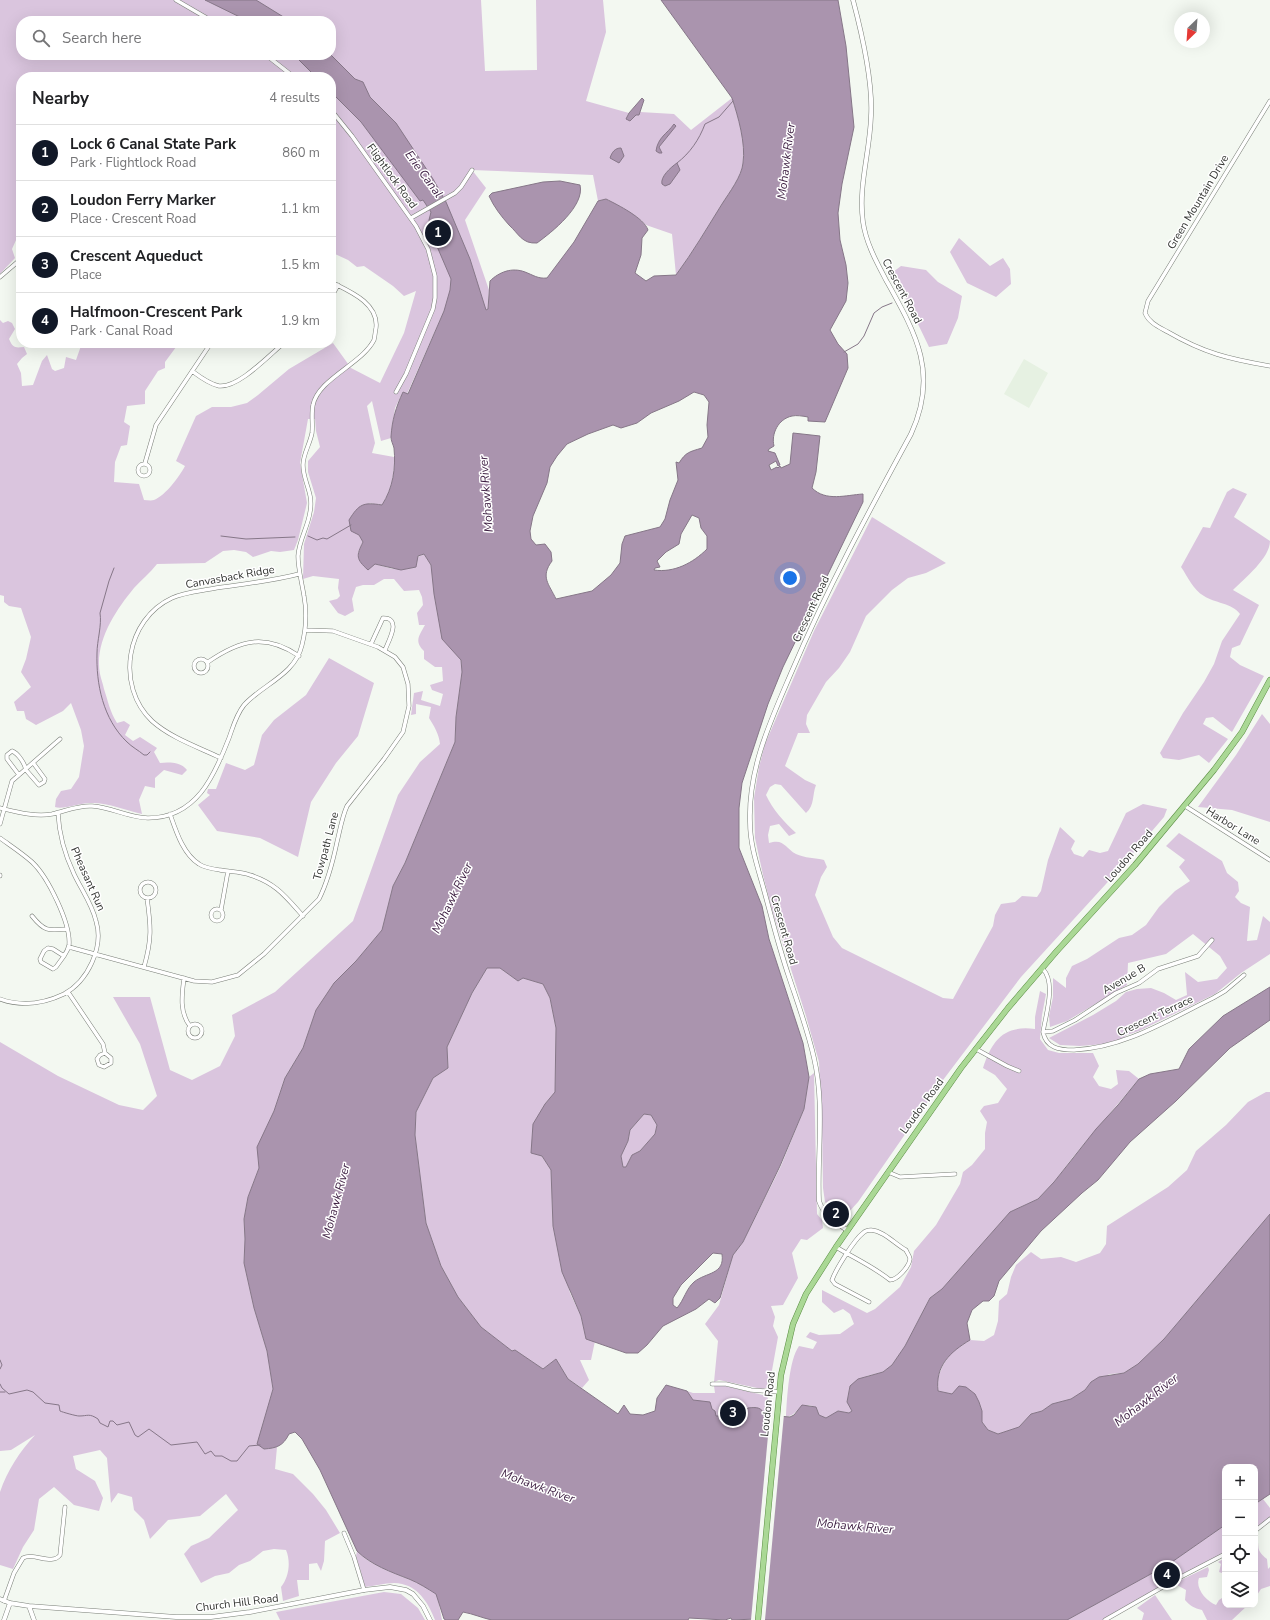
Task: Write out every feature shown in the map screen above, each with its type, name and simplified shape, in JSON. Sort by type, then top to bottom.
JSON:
[{"type":"main road","name":"Loudon Road","points":[[758,1620],[779,1392],[785,1352],[792,1324],[810,1286],[929,1112],[976,1049],[1008,1008],[1185,806],[1218,766],[1242,732],[1270,680]]},
{"type":"street","points":[[176,0],[203,16]]},
{"type":"street","name":"Crescent Road","points":[[847,1230],[828,1217],[819,1201],[819,1101],[815,1060],[773,924],[756,862],[751,838],[750,799],[754,770],[762,741],[832,583],[911,434],[919,416],[923,393],[923,365],[914,334],[870,250],[863,222],[862,196],[871,123],[871,98],[867,67],[853,0]]},
{"type":"street","points":[[272,60],[288,72]]},
{"type":"street","name":"Green Mountain Drive","points":[[1270,101],[1148,301],[1144,313],[1154,324],[1188,344],[1224,358],[1270,366]]},
{"type":"street","name":"Flightlock Road","points":[[336,116],[411,218],[428,249],[435,276],[435,298],[433,309],[406,374],[396,392]]},
{"type":"street","points":[[411,218],[455,193],[461,187],[472,170]]},
{"type":"street","points":[[0,277],[16,263]]},
{"type":"street","points":[[2,809],[33,815],[43,815],[58,813],[72,808],[90,806],[105,807],[145,818],[158,818],[187,806],[197,798],[207,784],[221,758],[238,714],[245,704],[285,673],[299,656],[305,630],[305,606],[299,574],[298,556],[301,540],[310,513],[311,495],[303,464],[312,433],[313,403],[321,389],[364,353],[374,340],[376,324],[374,313],[363,300],[338,286],[336,289]]},
{"type":"street","points":[[145,464],[156,425],[208,348]]},
{"type":"street","points":[[192,371],[211,383],[220,386],[228,385],[240,379],[278,348]]},
{"type":"street","name":"Canvasback Ridge","points":[[221,758],[168,732],[147,716],[138,702],[129,671],[129,662],[136,636],[143,623],[158,606],[182,594],[299,574]]},
{"type":"street","points":[[371,644],[383,618],[389,618],[392,620],[394,625],[385,650]]},
{"type":"street","name":"Towpath Lane","points":[[69,947],[205,983],[226,980],[238,975],[264,954],[319,899],[324,889],[346,806],[384,759],[404,728],[409,706],[408,684],[403,667],[395,657],[385,650],[333,631],[305,630]]},
{"type":"street","points":[[208,662],[234,646],[256,642],[274,643],[285,647],[299,656]]},
{"type":"street","points":[[204,659],[208,662],[206,671],[202,673],[196,671],[194,666],[197,660],[204,659]]},
{"type":"street","points":[[0,824],[2,809],[12,782],[34,764],[60,739]]},
{"type":"street","points":[[19,775],[7,759],[7,755],[12,751],[15,752],[26,766],[26,770],[39,785],[44,782],[45,779],[34,764]]},
{"type":"street","name":"Harbor Lane","points":[[1185,806],[1270,860]]},
{"type":"street","name":"Pheasant Run","points":[[0,999],[20,1004],[37,1004],[56,998],[76,986],[88,971],[95,954],[98,938],[97,921],[74,873],[66,852],[59,828],[58,813]]},
{"type":"street","points":[[170,814],[181,842],[193,859],[204,866],[228,871],[238,871],[251,875],[279,889],[303,916]]},
{"type":"street","points":[[0,838],[32,862],[46,879],[63,915],[69,940],[69,947],[64,956],[53,969],[41,962],[40,959],[44,951],[48,948],[53,949],[64,956]]},
{"type":"street","points":[[222,910],[228,871]]},
{"type":"street","points":[[144,966],[150,946],[151,930],[147,898],[143,896],[140,889],[144,883],[149,883],[155,888],[156,893],[152,897],[147,898]]},
{"type":"street","points":[[32,916],[38,924],[48,930],[66,929]]},
{"type":"street","name":"Avenue B","points":[[1043,1032],[1054,1031],[1070,1023],[1116,993],[1139,983],[1158,969],[1198,956],[1212,940]]},
{"type":"street","points":[[1043,969],[1048,974],[1050,983],[1043,1032]]},
{"type":"street","name":"Crescent Terrace","points":[[1043,1032],[1050,1045],[1060,1049],[1087,1049],[1113,1044],[1142,1033],[1213,998],[1225,991],[1244,975]]},
{"type":"street","points":[[184,978],[182,1009],[190,1026]]},
{"type":"street","points":[[68,992],[103,1044],[105,1053]]},
{"type":"street","points":[[196,1024],[200,1026],[202,1030],[200,1036],[196,1038],[191,1036],[188,1032],[190,1026],[196,1024]]},
{"type":"street","points":[[976,1049],[1019,1071]]},
{"type":"street","points":[[105,1053],[110,1055],[112,1060],[109,1065],[104,1067],[99,1065],[98,1059],[100,1054],[105,1053]]},
{"type":"street","points":[[888,1172],[900,1177],[955,1174]]},
{"type":"street","points":[[836,1247],[848,1254],[881,1273],[890,1280],[897,1279],[910,1259],[906,1250],[883,1234],[872,1230],[862,1234],[848,1254],[834,1275],[833,1282],[869,1302]]},
{"type":"street","points":[[712,1384],[726,1384],[751,1390],[779,1392]]},
{"type":"street","points":[[2,1600],[14,1573],[23,1558],[29,1556],[53,1559],[58,1558],[60,1555],[65,1507]]},
{"type":"street","points":[[1258,1529],[1270,1519]]},
{"type":"street","points":[[344,1533],[354,1557],[364,1590]]},
{"type":"street","points":[[1105,1620],[1175,1580],[1222,1556]]},
{"type":"street","name":"Church Hill Road","points":[[2,1600],[10,1603],[30,1606],[176,1617],[211,1617],[250,1612],[364,1590],[390,1587],[406,1590],[418,1600],[430,1620]]},
{"type":"street","points":[[4,1620],[10,1603]]},
{"type":"street","points":[[30,1606],[34,1620]]},
{"type":"shaded area","points":[[0,0],[481,0],[485,71],[537,70],[536,0],[603,0],[606,32],[586,101],[629,113],[627,116],[639,115],[640,112],[674,114],[691,130],[732,98],[741,130],[744,155],[740,173],[735,184],[700,240],[676,275],[672,234],[646,225],[637,217],[606,199],[598,201],[593,175],[472,170],[486,188],[465,220],[489,290],[488,309],[444,311],[407,394],[403,392],[395,408],[391,438],[381,441],[372,401],[367,406],[375,443],[372,453],[394,457],[394,470],[390,488],[382,505],[369,503],[359,535],[363,542],[358,553],[375,564],[393,569],[424,554],[431,565],[453,650],[461,660],[462,672],[456,717],[455,742],[405,863],[393,886],[382,930],[356,961],[334,983],[316,1010],[303,1048],[285,1078],[274,1111],[258,1147],[259,1168],[248,1197],[244,1219],[244,1263],[254,1308],[267,1351],[273,1389],[258,1444],[264,1449],[277,1447],[275,1469],[293,1474],[313,1494],[326,1510],[340,1533],[325,1541],[324,1561],[321,1571],[317,1563],[309,1564],[309,1580],[297,1580],[299,1596],[283,1601],[281,1587],[286,1579],[289,1564],[286,1550],[274,1549],[263,1551],[250,1561],[239,1565],[229,1573],[215,1576],[201,1583],[184,1554],[191,1546],[209,1538],[238,1510],[226,1494],[200,1516],[168,1520],[150,1539],[144,1520],[134,1510],[132,1497],[118,1493],[111,1503],[107,1458],[100,1450],[73,1456],[76,1469],[95,1481],[103,1498],[99,1511],[74,1505],[54,1487],[39,1499],[34,1530],[23,1547],[13,1569],[0,1565],[0,1492],[6,1476],[14,1462],[35,1435],[11,1450],[0,1451],[0,1042],[58,1076],[119,1105],[143,1110],[157,1096],[140,1044],[113,997],[150,997],[170,1070],[192,1080],[220,1066],[235,1036],[232,1015],[275,992],[353,921],[398,795],[420,762],[440,744],[437,733],[429,718],[431,707],[416,704],[416,714],[411,715],[414,693],[423,691],[421,700],[440,706],[443,694],[432,690],[430,685],[443,681],[442,667],[435,667],[424,659],[424,651],[418,641],[418,638],[425,625],[419,625],[417,613],[423,605],[419,590],[404,591],[394,579],[384,579],[374,585],[363,585],[356,587],[352,599],[354,611],[345,616],[338,613],[329,601],[337,599],[340,596],[338,588],[339,579],[313,576],[303,579],[304,544],[314,512],[316,498],[308,472],[308,461],[320,447],[315,419],[308,419],[300,463],[307,503],[294,550],[280,552],[271,551],[253,557],[246,552],[234,550],[223,551],[205,563],[157,564],[134,588],[120,607],[113,617],[103,639],[99,662],[100,674],[109,706],[117,723],[124,721],[130,725],[125,735],[133,741],[140,737],[157,748],[154,752],[160,763],[182,765],[187,770],[182,775],[164,770],[155,778],[155,788],[145,786],[139,800],[142,814],[96,803],[86,803],[62,808],[55,807],[56,799],[61,791],[71,789],[79,777],[84,746],[81,730],[71,703],[63,711],[36,725],[26,719],[24,711],[17,711],[14,702],[31,687],[21,672],[26,659],[31,637],[21,608],[9,606],[4,602],[4,596],[0,595],[0,320],[3,323],[8,321],[12,323],[15,329],[9,339],[10,342],[16,348],[24,348],[27,354],[17,364],[21,373],[22,386],[33,385],[42,361],[47,355],[52,369],[55,371],[64,368],[66,357],[76,360],[80,348],[175,348],[165,362],[165,368],[158,371],[145,391],[145,404],[127,406],[124,422],[130,426],[127,445],[121,446],[115,462],[114,482],[139,484],[144,500],[154,500],[159,498],[168,490],[185,466],[176,461],[196,416],[212,407],[231,407],[247,403],[289,369],[325,348],[336,347],[351,368],[380,383],[404,333],[416,291],[404,296],[393,286],[364,266],[357,267],[348,260],[336,254],[336,72],[16,72],[16,240],[12,249],[15,258],[0,274]]},
{"type":"shaded area","points":[[959,238],[990,266],[1003,258],[1010,269],[1011,284],[996,297],[967,283],[950,252]]},
{"type":"shaded area","points":[[901,266],[926,270],[938,282],[962,296],[958,318],[947,344],[929,347],[893,272]]},
{"type":"shaded area","points":[[1024,359],[1048,373],[1029,408],[1004,394]]},
{"type":"shaded area","points":[[1233,488],[1247,494],[1234,517],[1270,541],[1266,554],[1261,561],[1233,590],[1259,605],[1240,645],[1232,648],[1230,657],[1240,665],[1264,676],[1232,732],[1213,717],[1206,718],[1203,724],[1228,739],[1209,763],[1199,755],[1179,760],[1163,758],[1160,753],[1183,713],[1204,682],[1214,664],[1222,641],[1240,614],[1237,610],[1228,605],[1208,598],[1200,593],[1194,587],[1181,567],[1203,527],[1210,528],[1227,492]]},
{"type":"shaded area","points":[[872,517],[946,563],[926,573],[908,578],[892,590],[866,616],[850,652],[839,668],[826,682],[807,715],[806,724],[810,733],[798,733],[785,766],[805,780],[816,785],[809,810],[806,813],[781,785],[775,784],[770,787],[766,795],[779,816],[796,833],[789,836],[779,824],[770,826],[768,835],[769,843],[778,842],[784,844],[796,854],[824,860],[827,867],[821,877],[815,895],[833,937],[842,948],[943,998],[953,999],[993,926],[995,915],[1001,904],[1015,902],[1022,896],[1037,897],[1041,891],[1048,860],[1060,827],[1075,841],[1071,849],[1074,854],[1083,857],[1089,850],[1100,853],[1108,851],[1126,813],[1143,804],[1167,809],[1164,817],[1116,873],[1021,977],[940,1084],[858,1202],[842,1218],[825,1202],[823,1188],[819,1062],[772,910],[763,875],[755,838],[754,798],[759,767],[765,744],[814,631]]},
{"type":"shaded area","points":[[329,658],[374,683],[358,736],[336,763],[311,802],[298,857],[260,838],[217,831],[198,805],[210,795],[207,793],[208,789],[216,789],[226,763],[245,770],[254,765],[262,735],[274,720],[306,695]]},
{"type":"shaded area","points":[[1262,714],[1270,724],[1270,822],[1232,810],[1198,807],[1236,755]]},
{"type":"shaded area","points":[[1179,833],[1222,861],[1227,873],[1238,882],[1239,891],[1235,897],[1241,903],[1250,907],[1247,941],[1257,940],[1263,916],[1270,922],[1270,954],[1241,973],[1215,994],[1139,1031],[1127,1035],[1117,1043],[1080,1046],[1060,1045],[1049,1038],[1093,1015],[1116,1001],[1126,992],[1137,989],[1151,988],[1176,1000],[1187,995],[1185,972],[1198,982],[1217,979],[1227,968],[1220,956],[1193,934],[1166,954],[1128,963],[1127,985],[1067,1021],[1050,1027],[1049,1016],[1053,997],[1053,978],[1066,988],[1066,978],[1072,966],[1087,959],[1119,938],[1132,935],[1146,925],[1159,907],[1175,891],[1190,881],[1179,867],[1185,860],[1166,846]]},
{"type":"shaded area","points":[[487,968],[500,968],[518,981],[523,978],[543,984],[550,998],[556,1028],[555,1092],[545,1104],[542,1156],[551,1170],[553,1226],[570,1293],[581,1316],[586,1339],[595,1341],[591,1360],[580,1360],[589,1380],[582,1388],[568,1379],[556,1359],[543,1369],[515,1350],[512,1351],[481,1327],[458,1297],[441,1266],[426,1223],[415,1135],[416,1112],[433,1078],[448,1068],[447,1047],[472,993]]},
{"type":"shaded area","points":[[1040,991],[1046,994],[1040,1039],[1048,1050],[1059,1053],[1093,1053],[1099,1066],[1093,1077],[1099,1086],[1111,1089],[1118,1084],[1116,1070],[1129,1071],[1139,1079],[1073,1157],[1054,1182],[1038,1199],[1010,1212],[942,1289],[930,1298],[905,1346],[892,1365],[883,1372],[867,1376],[850,1386],[847,1402],[852,1411],[849,1413],[838,1411],[826,1418],[819,1415],[816,1407],[809,1405],[801,1407],[790,1416],[786,1416],[791,1370],[793,1360],[799,1346],[813,1349],[817,1342],[806,1337],[810,1332],[819,1335],[840,1334],[854,1324],[850,1314],[843,1309],[834,1313],[822,1302],[822,1290],[867,1313],[875,1309],[900,1287],[911,1267],[914,1251],[936,1225],[960,1184],[963,1172],[972,1165],[985,1149],[987,1122],[980,1111],[984,1106],[998,1103],[1007,1089],[995,1075],[983,1068],[995,1042],[1001,1036],[1015,1029],[1035,1029],[1035,1017]]},
{"type":"shaded area","points":[[814,1073],[817,1214],[822,1220],[823,1228],[807,1240],[801,1239],[792,1253],[798,1278],[783,1305],[771,1306],[775,1317],[773,1326],[778,1337],[769,1387],[762,1389],[719,1380],[714,1382],[718,1341],[705,1324],[719,1305],[733,1255],[743,1242],[781,1166],[804,1109],[809,1077]]},
{"type":"shaded area","points":[[1266,1092],[1270,1092],[1270,1214],[1164,1339],[1138,1364],[1124,1373],[1110,1374],[1091,1382],[1085,1390],[1071,1399],[1052,1404],[1042,1411],[1031,1414],[1019,1427],[998,1434],[988,1430],[982,1422],[982,1411],[979,1402],[938,1391],[937,1380],[943,1365],[951,1352],[970,1340],[984,1341],[994,1335],[998,1321],[999,1301],[1007,1294],[1011,1277],[1016,1265],[1031,1252],[1041,1259],[1061,1257],[1076,1262],[1100,1253],[1106,1244],[1107,1226],[1168,1187],[1187,1170],[1196,1151],[1226,1125],[1248,1102]]},
{"type":"shaded area","points":[[644,1114],[651,1115],[657,1125],[655,1134],[640,1151],[632,1155],[626,1167],[623,1167],[621,1156],[628,1141],[630,1130]]},
{"type":"shaded area","points":[[721,1385],[767,1396],[769,1402],[769,1416],[748,1408],[742,1415],[735,1413],[735,1416],[715,1417],[712,1409],[693,1400],[687,1391],[693,1393],[715,1393],[714,1386]]},
{"type":"shaded area","points":[[1263,1499],[1270,1508],[1270,1519],[1258,1529],[1258,1502]]},
{"type":"shaded area","points":[[1222,1527],[1222,1556],[1105,1620],[1067,1620],[1169,1564]]},
{"type":"shaded area","points":[[1258,1544],[1260,1553],[1267,1559],[1268,1569],[1270,1567],[1270,1586],[1261,1589],[1258,1594]]},
{"type":"shaded area","points":[[357,1551],[375,1565],[420,1584],[437,1594],[442,1620],[435,1620],[423,1598],[414,1589],[408,1586],[393,1583],[365,1587],[356,1556]]},
{"type":"shaded area","points":[[1222,1560],[1222,1573],[1219,1572],[1221,1564],[1218,1562]]},
{"type":"shaded area","points":[[1208,1567],[1209,1570],[1207,1577],[1199,1578],[1198,1582],[1202,1594],[1216,1605],[1222,1598],[1222,1608],[1245,1608],[1232,1620],[1207,1620],[1202,1610],[1192,1606],[1185,1600],[1186,1590],[1175,1584]]},
{"type":"shaded area","points":[[384,1592],[401,1594],[418,1608],[425,1620],[280,1620],[276,1612]]},
{"type":"shaded area","points":[[1155,1595],[1172,1620],[1142,1620],[1144,1613],[1137,1608]]},
{"type":"water","points":[[205,0],[256,0],[282,16],[238,16]]},
{"type":"water","points":[[661,0],[838,0],[846,46],[854,127],[842,184],[838,213],[840,240],[846,265],[848,283],[846,301],[830,330],[838,344],[847,354],[848,368],[825,422],[808,421],[808,417],[802,416],[794,416],[783,420],[775,432],[773,441],[774,446],[768,451],[775,453],[780,465],[778,466],[776,461],[769,465],[771,470],[780,466],[781,468],[790,464],[793,433],[820,436],[816,472],[812,488],[823,495],[836,497],[863,494],[863,502],[783,667],[768,704],[742,783],[739,808],[739,848],[762,906],[769,939],[803,1043],[809,1077],[804,1109],[780,1166],[764,1199],[743,1242],[733,1255],[720,1298],[715,1303],[709,1299],[696,1309],[663,1326],[638,1353],[626,1353],[586,1339],[581,1316],[562,1272],[553,1226],[551,1170],[542,1156],[531,1153],[533,1124],[545,1104],[555,1092],[556,1028],[550,998],[543,984],[523,978],[518,981],[500,968],[487,968],[472,993],[447,1047],[448,1068],[433,1078],[416,1112],[415,1135],[426,1223],[441,1266],[458,1297],[481,1327],[512,1351],[515,1350],[543,1369],[556,1359],[568,1379],[618,1414],[624,1405],[630,1414],[643,1415],[655,1411],[657,1398],[666,1385],[687,1391],[693,1400],[710,1402],[716,1416],[735,1416],[735,1413],[742,1415],[748,1408],[758,1408],[765,1415],[790,1417],[794,1415],[802,1405],[816,1407],[819,1415],[826,1418],[838,1411],[849,1413],[852,1411],[847,1402],[850,1386],[858,1379],[883,1372],[892,1365],[905,1346],[930,1298],[942,1289],[1010,1212],[1038,1199],[1054,1182],[1096,1129],[1139,1079],[1150,1074],[1179,1069],[1189,1049],[1223,1016],[1270,987],[1270,1020],[1230,1048],[1176,1101],[1130,1142],[1098,1180],[1041,1231],[999,1281],[994,1296],[989,1301],[983,1301],[972,1310],[967,1323],[970,1340],[950,1355],[945,1361],[939,1374],[938,1391],[952,1394],[959,1386],[966,1387],[975,1394],[982,1411],[982,1422],[988,1430],[998,1434],[1019,1427],[1031,1414],[1042,1411],[1052,1404],[1071,1399],[1085,1390],[1091,1382],[1099,1377],[1124,1373],[1138,1364],[1164,1339],[1270,1214],[1270,1494],[1258,1502],[1258,1464],[1222,1464],[1222,1527],[1169,1564],[1067,1620],[732,1620],[731,1618],[725,1620],[689,1618],[688,1620],[492,1620],[463,1612],[458,1620],[446,1620],[444,1619],[436,1594],[416,1582],[375,1564],[357,1551],[320,1470],[302,1439],[295,1432],[289,1434],[282,1444],[273,1448],[264,1449],[257,1444],[273,1389],[267,1351],[254,1308],[244,1263],[244,1219],[248,1197],[259,1168],[257,1147],[274,1111],[285,1078],[303,1048],[316,1010],[334,983],[356,961],[382,930],[393,886],[405,863],[455,742],[456,717],[462,672],[461,660],[442,639],[434,594],[431,565],[424,554],[418,556],[416,567],[401,570],[375,564],[368,570],[361,563],[358,557],[363,542],[359,535],[351,531],[349,520],[356,510],[362,505],[382,505],[389,492],[395,463],[394,448],[391,437],[392,425],[398,403],[403,392],[408,394],[444,311],[450,290],[451,279],[433,237],[429,220],[431,212],[423,200],[420,201],[361,122],[336,97],[336,72],[311,72],[299,60],[336,60],[355,79],[363,82],[370,97],[396,123],[433,179],[446,202],[470,259],[486,310],[488,309],[490,281],[497,275],[511,270],[547,278],[574,242],[598,201],[606,199],[636,216],[646,225],[648,230],[642,238],[641,255],[635,273],[646,281],[654,276],[676,275],[738,179],[742,168],[744,155],[739,121],[732,98]],"holes":[[[694,392],[704,395],[709,402],[707,425],[708,437],[702,448],[688,453],[679,463],[676,462],[678,480],[670,500],[665,519],[660,527],[625,536],[622,544],[620,563],[611,575],[592,591],[556,599],[548,585],[546,576],[548,567],[552,561],[551,552],[545,544],[536,545],[531,539],[530,531],[533,516],[547,483],[550,467],[557,456],[567,444],[588,434],[613,425],[621,428],[637,423],[651,413],[679,401]],[[692,515],[699,518],[701,528],[707,536],[707,549],[696,559],[683,566],[669,570],[654,570],[655,568],[660,567],[657,561],[666,552],[679,544],[681,534]],[[644,1114],[651,1115],[657,1125],[655,1134],[640,1151],[632,1155],[626,1167],[623,1167],[621,1156],[628,1141],[630,1130]],[[713,1253],[722,1254],[721,1266],[714,1272],[694,1282],[677,1308],[673,1305],[673,1298],[681,1285]]]},
{"type":"water","points":[[642,98],[644,100],[639,115],[636,115],[630,121],[626,119],[629,113]]},
{"type":"water","points":[[674,124],[676,126],[659,147],[662,153],[659,153],[656,151],[659,142]]},
{"type":"water","points":[[621,148],[624,156],[619,163],[610,158],[614,151]]},
{"type":"water","points":[[677,163],[680,170],[670,184],[665,186],[662,184],[664,175]]},
{"type":"water","points":[[560,181],[580,185],[578,201],[566,218],[537,243],[528,242],[521,238],[500,215],[489,196],[492,193],[543,182]]},
{"type":"pier","points":[[770,1414],[784,1414],[765,1620],[751,1620]]},
{"type":"waterway","points":[[677,163],[694,146],[705,124],[719,117],[733,101]]},
{"type":"waterway","points":[[844,352],[858,344],[864,336],[874,313],[882,307],[892,303]]},
{"type":"waterway","points":[[308,536],[317,540],[323,538],[327,539],[351,525]]},
{"type":"waterway","points":[[221,536],[246,539],[295,537]]},
{"type":"waterway","points":[[114,568],[100,613],[97,653],[100,689],[107,712],[119,733],[129,744],[144,755],[147,755],[150,752]]},
{"type":"waterway","points":[[0,1360],[2,1365],[0,1369]]},
{"type":"waterway","points":[[0,1384],[9,1394],[27,1390],[33,1392],[45,1403],[59,1405],[60,1411],[77,1416],[92,1416],[98,1419],[100,1423],[108,1427],[110,1421],[113,1421],[117,1425],[129,1422],[135,1435],[138,1437],[149,1429],[171,1445],[197,1442],[205,1454],[211,1451],[215,1456],[222,1456],[231,1461],[237,1461],[249,1446],[260,1445]]},
{"type":"waterway","points":[[0,1392],[5,1392]]},
{"type":"place","name":"Lock 6 Canal State Park","points":[[438,233]]},
{"type":"place","name":"Loudon Ferry Marker","points":[[836,1214]]},
{"type":"place","name":"Crescent Aqueduct","points":[[733,1413]]},
{"type":"place","name":"Halfmoon-Crescent Park","points":[[1167,1575]]},
{"type":"water label","name":"Mohawk River","points":[[786,161]]},
{"type":"water label","name":"Erie Canal","points":[[424,174]]},
{"type":"water label","name":"Mohawk River","points":[[486,494]]},
{"type":"water label","name":"Mohawk River","points":[[452,898]]},
{"type":"water label","name":"Mohawk River","points":[[336,1201]]},
{"type":"water label","name":"Mohawk River","points":[[1146,1400]]},
{"type":"water label","name":"Mohawk River","points":[[538,1486]]},
{"type":"water label","name":"Mohawk River","points":[[855,1526]]}]
